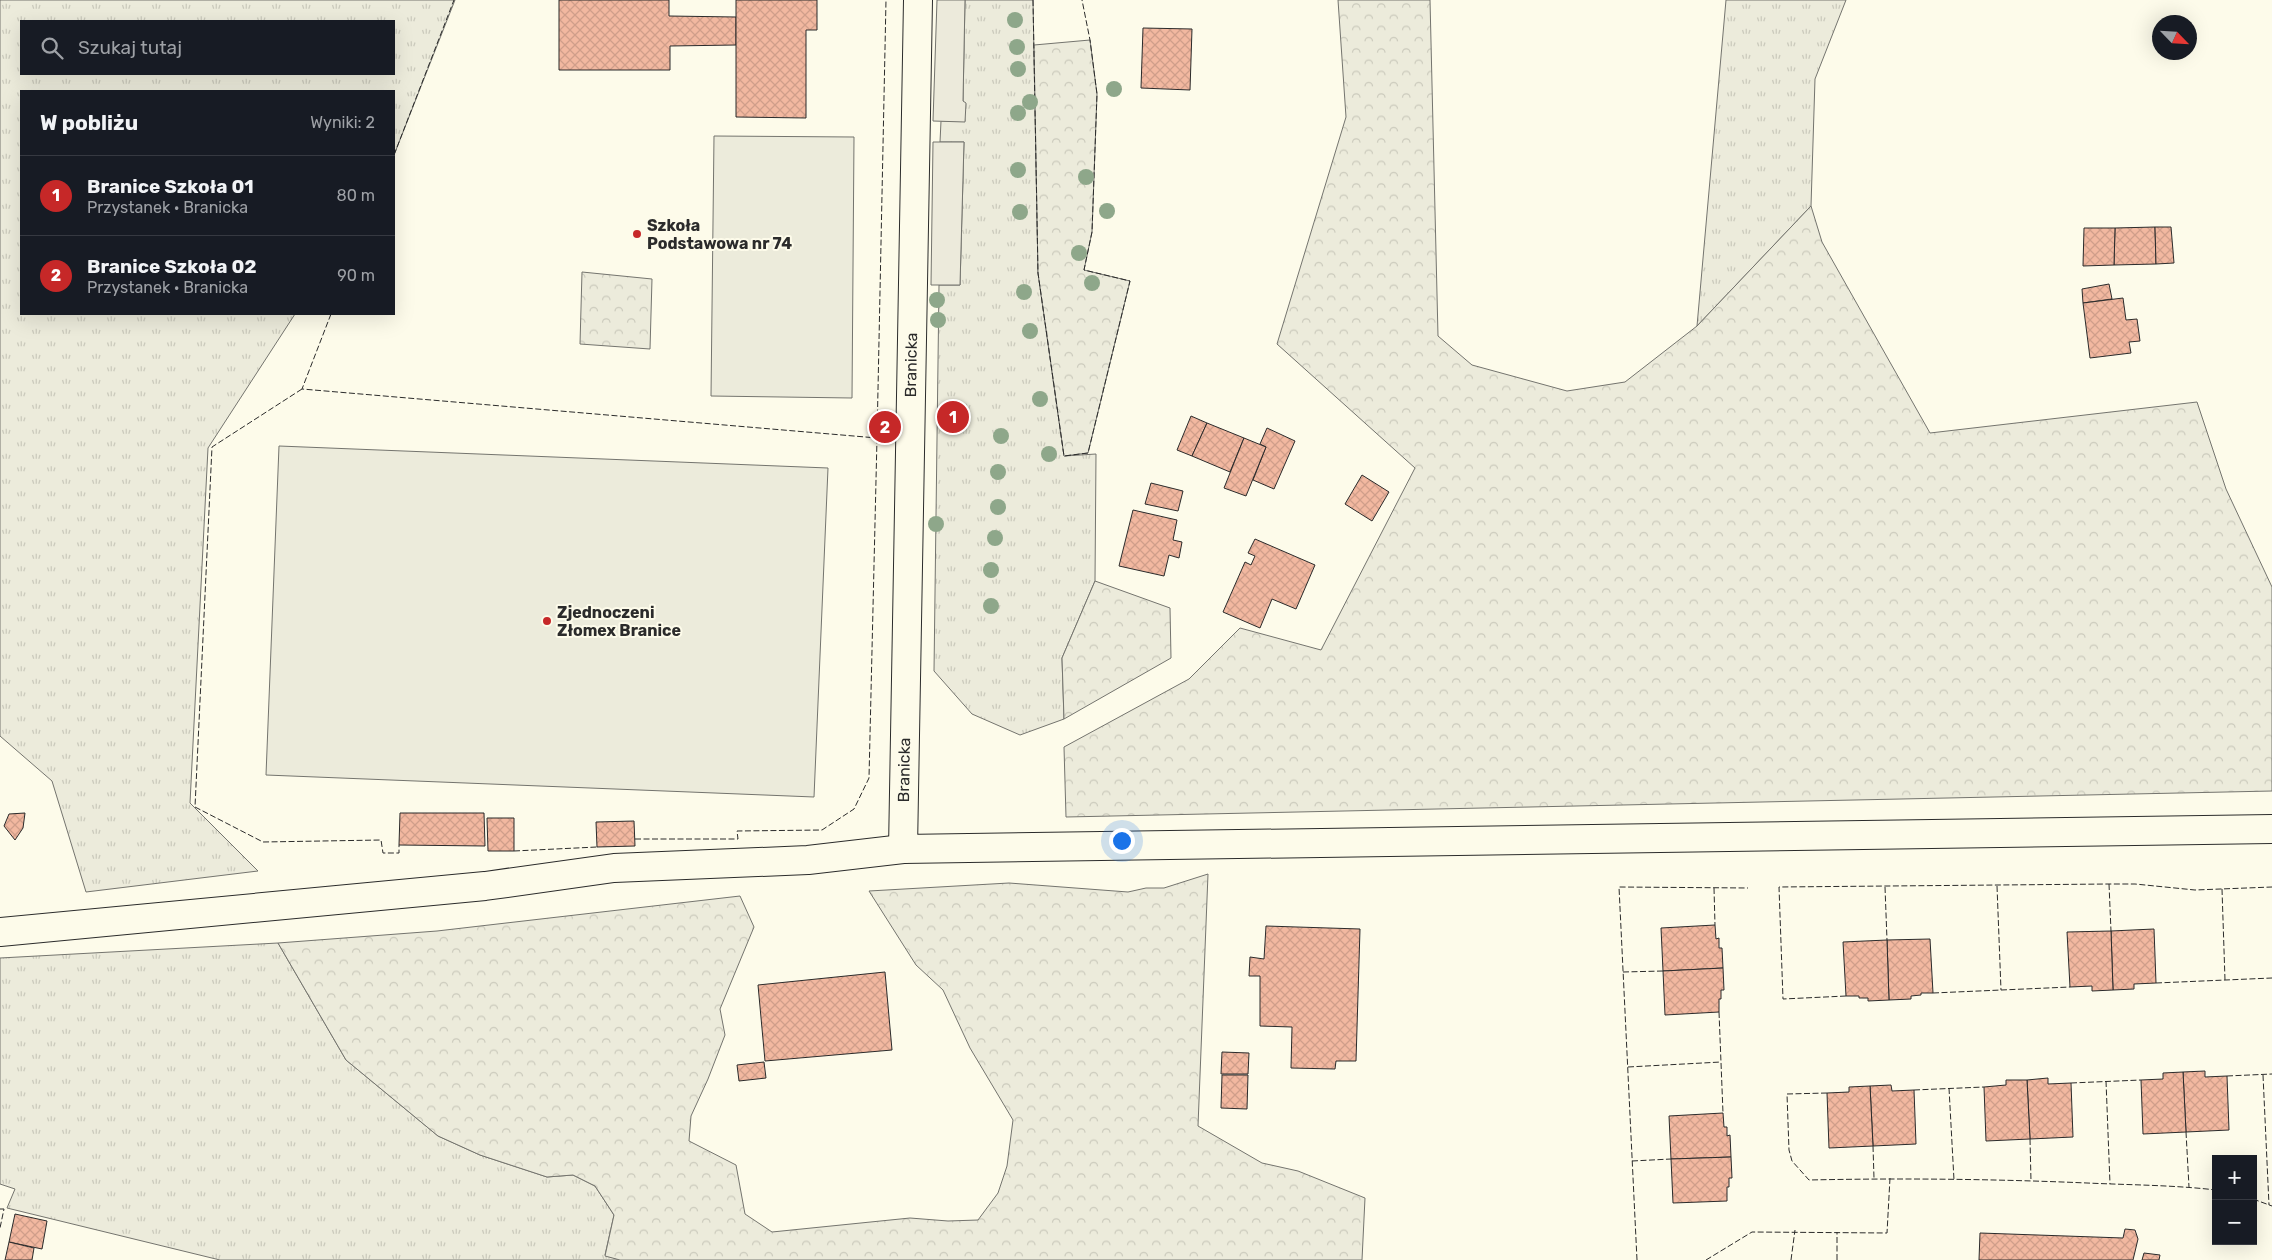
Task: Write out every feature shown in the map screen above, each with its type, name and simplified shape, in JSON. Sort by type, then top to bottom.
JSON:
[{"type":"street","name":"Branicka","points":[[903,849],[918,0]]},
{"type":"street","points":[[0,932],[485,886],[614,868],[808,860],[903,849],[2272,829]]},
{"type":"green space","points":[[0,0],[455,0],[395,152],[395,90],[20,90],[20,315],[294,315],[208,448],[190,803],[258,871],[86,892],[52,781],[0,736]]},
{"type":"green space","points":[[965,0],[1033,0],[1038,273],[1064,456],[1096,454],[1095,581],[1062,658],[1064,719],[1020,735],[972,714],[934,671],[939,285],[960,285],[964,142],[940,142],[941,121],[965,121],[963,101]]},
{"type":"green space","points":[[1338,0],[1430,0],[1438,336],[1472,365],[1567,391],[1625,382],[1697,326],[1811,206],[1822,242],[1930,433],[2197,402],[2226,489],[2272,587],[2272,791],[1066,817],[1064,747],[1189,679],[1240,628],[1321,650],[1415,468],[1277,344],[1346,117]]},
{"type":"green space","points":[[1726,0],[1846,0],[1815,79],[1811,206],[1697,326]]},
{"type":"green space","points":[[1090,40],[1097,94],[1092,232],[1084,270],[1130,281],[1088,453],[1064,456],[1038,273],[1034,45]]},
{"type":"green space","points":[[714,136],[854,137],[852,398],[711,396]]},
{"type":"green space","points":[[582,272],[652,279],[650,349],[580,344]]},
{"type":"green space","name":"Zjednoczeni Złomex Branice","points":[[279,446],[828,468],[814,797],[266,775]]},
{"type":"green space","points":[[1095,581],[1170,608],[1171,658],[1064,719],[1062,658]]},
{"type":"green space","points":[[1208,874],[1198,1126],[1262,1163],[1298,1171],[1365,1198],[1362,1260],[620,1260],[605,1256],[614,1215],[595,1186],[573,1175],[547,1177],[480,1155],[438,1136],[346,1060],[278,943],[437,931],[740,896],[754,927],[720,1009],[725,1035],[691,1116],[689,1141],[736,1165],[745,1214],[772,1232],[910,1218],[948,1221],[978,1220],[998,1193],[1007,1166],[1013,1120],[970,1048],[943,990],[916,965],[869,891],[1009,883],[1128,892],[1146,888],[1164,888]]},
{"type":"green space","points":[[278,943],[346,1060],[438,1136],[480,1155],[547,1177],[573,1175],[595,1186],[614,1215],[605,1255],[620,1260],[220,1260],[7,1208],[15,1189],[0,1184],[0,958]]},
{"type":"shaded area","points":[[937,0],[965,0],[963,101],[966,103],[965,122],[933,121]]},
{"type":"shaded area","points":[[933,142],[964,142],[960,285],[931,285]]},
{"type":"building","points":[[559,0],[669,0],[669,16],[736,17],[736,45],[670,46],[670,70],[559,70]]},
{"type":"building","points":[[736,0],[817,0],[817,30],[806,30],[806,118],[736,117]]},
{"type":"building","points":[[1143,28],[1192,29],[1190,90],[1141,88]]},
{"type":"building","points":[[2155,227],[2156,264],[2114,265],[2115,228]]},
{"type":"building","points":[[2155,227],[2171,227],[2174,263],[2156,264]]},
{"type":"building","points":[[2084,228],[2115,228],[2114,265],[2083,266]]},
{"type":"building","points":[[2109,284],[2112,299],[2083,303],[2082,289]]},
{"type":"building","points":[[2123,298],[2126,320],[2137,319],[2140,341],[2129,342],[2131,353],[2090,358],[2083,303]]},
{"type":"building","points":[[1191,416],[1207,423],[1192,456],[1177,450]]},
{"type":"building","points":[[1207,423],[1244,438],[1230,472],[1192,456]]},
{"type":"building","points":[[1267,428],[1295,441],[1274,489],[1253,480],[1266,447],[1260,444]]},
{"type":"building","points":[[1244,438],[1266,447],[1246,496],[1224,488]]},
{"type":"building","points":[[1362,475],[1389,492],[1372,521],[1345,504]]},
{"type":"building","points":[[1151,483],[1183,491],[1178,511],[1145,504]]},
{"type":"building","points":[[1133,510],[1177,520],[1173,540],[1182,542],[1179,558],[1169,555],[1164,576],[1119,566]]},
{"type":"building","points":[[1255,539],[1315,565],[1296,609],[1272,599],[1260,628],[1223,612],[1245,562],[1251,565],[1255,556],[1248,553]]},
{"type":"building","points":[[25,813],[23,828],[15,840],[4,826],[9,814]]},
{"type":"building","points":[[400,813],[484,813],[485,846],[399,845]]},
{"type":"building","points":[[487,818],[514,818],[514,851],[488,851]]},
{"type":"building","points":[[634,821],[635,846],[597,847],[596,822]]},
{"type":"building","points":[[1715,925],[1716,939],[1719,938],[1719,948],[1722,948],[1723,968],[1663,971],[1661,928]]},
{"type":"building","points":[[1266,926],[1360,929],[1356,1061],[1336,1061],[1335,1069],[1291,1068],[1292,1027],[1260,1026],[1260,976],[1249,976],[1250,957],[1264,959]]},
{"type":"building","points":[[2154,929],[2156,983],[2134,984],[2134,989],[2113,990],[2111,931]]},
{"type":"building","points":[[2111,931],[2113,990],[2092,991],[2092,986],[2070,987],[2067,932]]},
{"type":"building","points":[[1930,939],[1933,993],[1921,993],[1921,995],[1911,996],[1911,999],[1889,1000],[1887,940]]},
{"type":"building","points":[[1887,940],[1889,1000],[1868,1001],[1868,998],[1846,996],[1843,942]]},
{"type":"building","points":[[1723,968],[1724,990],[1721,990],[1719,1012],[1665,1015],[1663,971]]},
{"type":"building","points":[[885,972],[892,1050],[765,1061],[758,985]]},
{"type":"building","points":[[1222,1052],[1249,1053],[1248,1074],[1221,1074]]},
{"type":"building","points":[[764,1062],[766,1078],[739,1081],[737,1065]]},
{"type":"building","points":[[2205,1071],[2205,1077],[2227,1076],[2229,1130],[2186,1132],[2183,1072]]},
{"type":"building","points":[[2183,1072],[2186,1132],[2143,1134],[2141,1080],[2163,1079],[2163,1073]]},
{"type":"building","points":[[1222,1075],[1248,1075],[1247,1109],[1221,1108]]},
{"type":"building","points":[[2048,1078],[2048,1084],[2071,1083],[2073,1137],[2030,1139],[2027,1080]]},
{"type":"building","points":[[2006,1080],[2027,1080],[2030,1139],[1986,1141],[1984,1087],[2006,1085]]},
{"type":"building","points":[[1891,1085],[1892,1091],[1914,1090],[1916,1144],[1873,1146],[1870,1086]]},
{"type":"building","points":[[1870,1086],[1873,1146],[1829,1148],[1827,1093],[1849,1092],[1849,1087]]},
{"type":"building","points":[[1723,1113],[1724,1127],[1727,1127],[1727,1136],[1730,1135],[1731,1157],[1671,1159],[1669,1116]]},
{"type":"building","points":[[1731,1157],[1732,1178],[1729,1178],[1729,1187],[1727,1187],[1727,1201],[1673,1203],[1671,1159]]},
{"type":"building","points":[[15,1214],[47,1221],[42,1249],[9,1242]]},
{"type":"building","points":[[2125,1229],[2135,1230],[2138,1239],[2133,1260],[1979,1260],[1980,1233],[2123,1238]]},
{"type":"building","points":[[9,1242],[34,1248],[32,1260],[5,1260]]},
{"type":"building","points":[[2144,1253],[2160,1255],[2159,1260],[2142,1260]]},
{"type":"fence","points":[[395,152],[454,0]]},
{"type":"fence","points":[[331,315],[302,389],[877,438],[886,0]]},
{"type":"fence","points":[[1033,0],[1038,273],[1064,456],[1088,453],[1130,281],[1084,270],[1092,232],[1097,94],[1090,40],[1082,0]]},
{"type":"fence","points":[[302,389],[212,447],[195,807],[263,842],[381,840],[383,853],[399,853],[399,845]]},
{"type":"fence","points":[[635,839],[738,839],[737,831],[822,830],[854,809],[869,778],[877,438]]},
{"type":"fence","points":[[514,851],[597,847]]},
{"type":"fence","points":[[2109,884],[2111,931]]},
{"type":"fence","points":[[1846,996],[1783,999],[1779,887],[2109,884],[2135,884],[2195,890],[2272,887]]},
{"type":"fence","points":[[1997,886],[2001,990]]},
{"type":"fence","points":[[1637,1260],[1619,887],[1748,888]]},
{"type":"fence","points":[[1885,887],[1887,940]]},
{"type":"fence","points":[[1714,888],[1715,925]]},
{"type":"fence","points":[[2222,889],[2225,980]]},
{"type":"fence","points":[[1623,972],[1663,971]]},
{"type":"fence","points":[[2156,983],[2272,978]]},
{"type":"fence","points":[[1933,993],[2070,987]]},
{"type":"fence","points":[[1719,1012],[1723,1113]]},
{"type":"fence","points":[[1628,1067],[1721,1062]]},
{"type":"fence","points":[[2227,1076],[2272,1074]]},
{"type":"fence","points":[[2263,1075],[2269,1205]]},
{"type":"fence","points":[[2071,1083],[2141,1080]]},
{"type":"fence","points":[[2106,1081],[2110,1184]]},
{"type":"fence","points":[[1914,1090],[1984,1087]]},
{"type":"fence","points":[[1949,1088],[1954,1180]]},
{"type":"fence","points":[[1827,1093],[1787,1094],[1789,1150],[1792,1161],[1809,1180],[2017,1181],[2168,1186],[2212,1190]]},
{"type":"fence","points":[[2186,1132],[2189,1187]]},
{"type":"fence","points":[[2030,1139],[2031,1181]]},
{"type":"fence","points":[[1873,1146],[1874,1178]]},
{"type":"fence","points":[[1632,1161],[1671,1159]]},
{"type":"fence","points":[[1706,1260],[1752,1232],[1887,1233],[1890,1178]]},
{"type":"fence","points":[[2256,1200],[2272,1206]]},
{"type":"fence","points":[[0,1209],[4,1209],[0,1228]]},
{"type":"fence","points":[[1791,1260],[1795,1230]]},
{"type":"fence","points":[[1837,1232],[1837,1260]]},
{"type":"place","name":"Szkoła Podstawowa nr 74","points":[[637,234]]},
{"type":"place","name":"Branice Szkoła 01","points":[[953,417]]},
{"type":"place","name":"Branice Szkoła 02","points":[[885,427]]},
{"type":"place","name":"Zjednoczeni Złomex Branice","points":[[547,621]]}]
